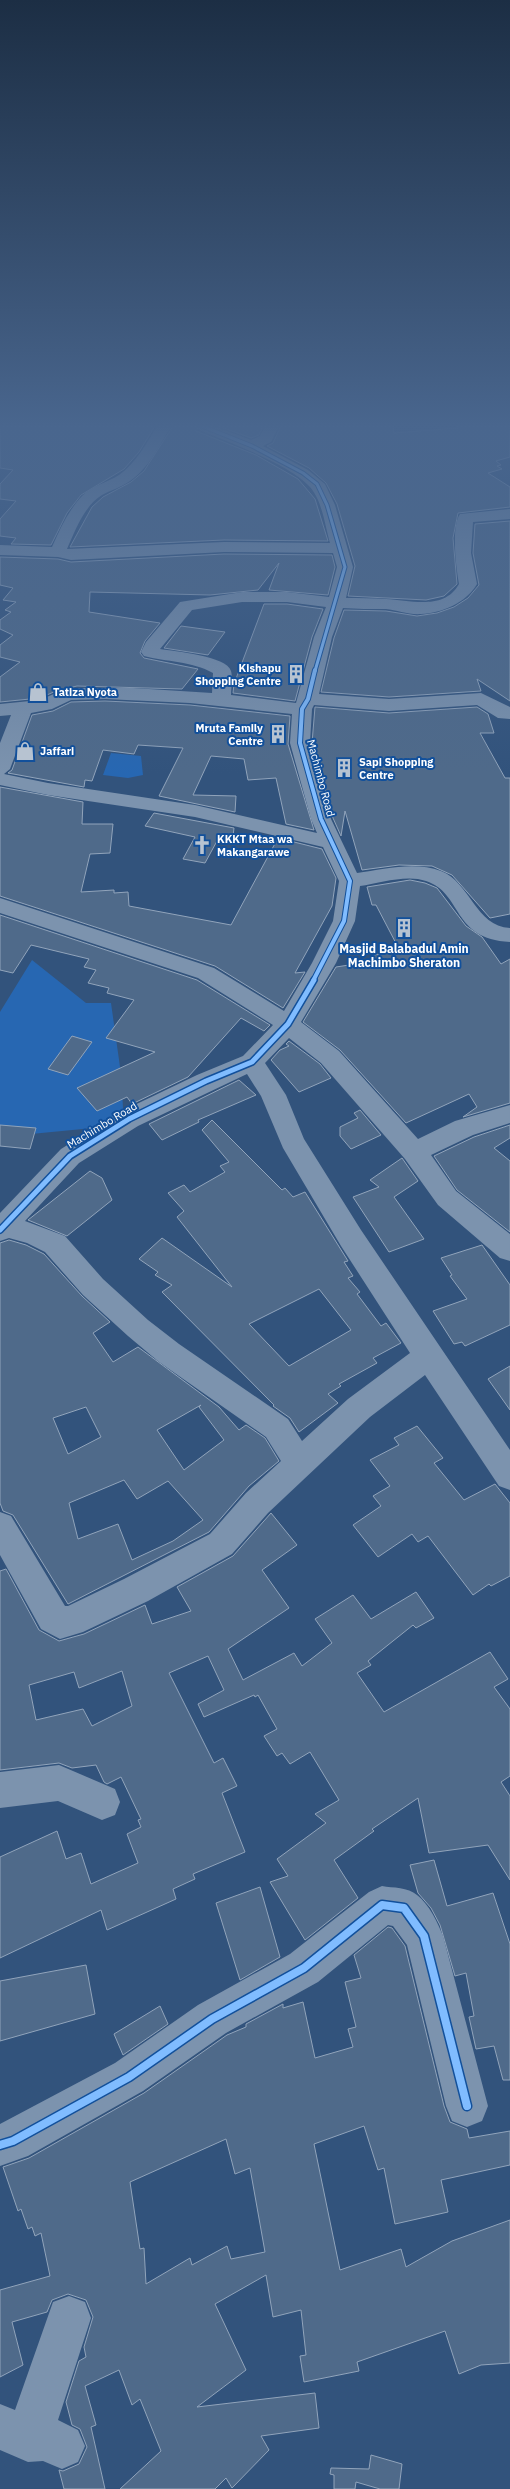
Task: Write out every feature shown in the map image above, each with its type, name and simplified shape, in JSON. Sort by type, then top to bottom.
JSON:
[{"type":"street","points":[[58,552],[62,542]]},
{"type":"street","name":"Machimbo Road","points":[[1,1228],[70,1156],[129,1119],[206,1081],[252,1062],[288,1024],[324,963],[344,921],[350,881],[321,819],[300,743],[305,704],[323,637],[336,604],[345,567],[338,542]]},
{"type":"street","points":[[221,698],[222,671],[216,666],[189,658],[150,652],[152,646],[186,606],[247,597],[304,598],[336,604],[388,604],[420,609],[442,604],[464,591],[468,584],[462,560],[462,542]]},
{"type":"street","points":[[0,550],[71,554],[224,547],[340,548]]},
{"type":"street","points":[[0,710],[9,711],[24,706],[45,705],[58,697],[74,694],[107,693],[305,704],[389,705],[481,698],[505,714],[510,713]]},
{"type":"street","points":[[0,769],[24,706]]},
{"type":"street","points":[[0,778],[35,787],[73,791],[197,812],[332,842]]},
{"type":"street","points":[[350,881],[416,874],[434,876],[447,886],[488,933],[500,936],[510,935]]},
{"type":"street","points":[[0,905],[206,973],[288,1024],[330,1057],[414,1152],[447,1198],[510,1250]]},
{"type":"street","points":[[252,1062],[273,1096],[292,1141],[428,1356],[510,1476]]},
{"type":"street","points":[[414,1152],[464,1128],[510,1114]]},
{"type":"street","points":[[1,1228],[34,1234],[55,1244],[93,1287],[138,1328],[169,1353],[278,1428],[300,1464]]},
{"type":"street","points":[[0,1526],[36,1585],[53,1618],[60,1623],[71,1621],[136,1590],[221,1544],[257,1503],[358,1408],[428,1356]]},
{"type":"street","points":[[0,1790],[59,1783],[102,1802]]},
{"type":"street","points":[[0,2145],[13,2141],[129,2078],[212,2019],[304,1968],[382,1906],[404,1908],[424,1936],[467,2106]]},
{"type":"street","points":[[30,2437],[69,2318]]},
{"type":"shaded area","points":[[111,753],[141,756],[143,775],[128,778],[103,775]]},
{"type":"shaded area","points":[[32,960],[86,1003],[111,1003],[121,1074],[124,1125],[0,1137],[0,1012]]},
{"type":"building","points":[[13,542],[52,542],[51,545],[11,544]]},
{"type":"building","points":[[73,542],[177,542],[70,547]]},
{"type":"building","points":[[348,542],[453,542],[457,584],[444,596],[426,600],[348,596],[355,566]]},
{"type":"building","points":[[474,542],[510,542],[510,701],[477,679],[481,691],[389,697],[321,692],[334,638],[344,610],[386,611],[417,616],[437,613],[454,607],[468,598],[479,585],[473,553]]},
{"type":"building","points":[[224,554],[332,555],[335,567],[328,595],[269,590],[279,563],[258,590],[210,595],[90,592],[89,612],[160,623],[145,641],[140,653],[144,658],[198,669],[182,689],[77,686],[56,691],[40,698],[0,702],[0,677],[20,662],[0,657],[0,645],[13,635],[0,629],[0,620],[11,612],[5,610],[16,602],[3,600],[13,588],[0,585],[0,557],[58,559],[71,562]]},
{"type":"building","points":[[264,604],[287,604],[323,609],[312,637],[295,701],[233,693],[234,684]]},
{"type":"building","points":[[181,626],[225,632],[208,655],[164,648]]},
{"type":"building","points":[[105,701],[190,705],[290,716],[288,744],[314,830],[286,824],[276,778],[248,780],[244,759],[211,756],[193,795],[236,796],[235,812],[159,796],[183,748],[138,745],[134,754],[103,750],[92,781],[85,780],[84,787],[8,773],[12,770],[32,715],[53,711],[71,702]]},
{"type":"building","points":[[315,707],[389,713],[477,707],[488,714],[494,733],[480,733],[505,778],[510,778],[510,914],[490,918],[452,875],[432,866],[399,865],[362,870],[345,811],[341,836],[333,818],[312,743]]},
{"type":"building","points":[[0,787],[83,802],[82,824],[113,824],[110,853],[90,854],[81,892],[114,890],[114,893],[128,892],[129,906],[231,925],[278,838],[322,849],[336,878],[332,906],[295,973],[305,972],[283,1008],[215,966],[0,896]]},
{"type":"building","points":[[154,813],[234,828],[232,844],[217,841],[205,863],[183,859],[195,837],[145,826]]},
{"type":"building","points":[[410,880],[437,888],[466,926],[482,937],[501,964],[510,959],[510,1103],[463,1117],[477,1107],[469,1094],[406,1123],[340,1050],[303,1022],[336,967],[375,961],[373,955],[400,951],[376,905],[372,905],[367,887]]},
{"type":"building","points":[[0,915],[197,980],[270,1025],[264,1031],[241,1018],[188,1077],[132,1104],[127,1097],[97,1111],[77,1088],[155,1052],[106,1038],[134,1000],[107,993],[109,988],[88,983],[96,970],[84,967],[89,959],[31,945],[13,973],[0,970]]},
{"type":"building","points":[[72,1036],[92,1042],[68,1075],[48,1069]]},
{"type":"building","points":[[289,1041],[320,1064],[331,1078],[299,1092],[271,1060],[280,1050],[289,1046],[286,1044]]},
{"type":"building","points":[[239,1080],[256,1095],[198,1120],[199,1122],[162,1140],[149,1124]]},
{"type":"building","points":[[360,1110],[381,1135],[351,1149],[340,1136],[340,1127],[358,1118],[354,1113]]},
{"type":"building","points":[[212,1120],[282,1190],[285,1188],[293,1197],[305,1192],[348,1261],[344,1262],[353,1276],[348,1278],[360,1292],[357,1294],[381,1326],[386,1323],[401,1343],[373,1358],[377,1363],[339,1384],[341,1386],[328,1394],[338,1403],[299,1432],[290,1418],[273,1406],[162,1292],[172,1285],[155,1275],[158,1272],[139,1259],[162,1238],[232,1287],[177,1217],[184,1211],[168,1193],[184,1185],[190,1192],[225,1172],[220,1166],[229,1162],[202,1130]],"holes":[[[319,1289],[351,1330],[289,1366],[249,1324]]]},
{"type":"building","points":[[0,1125],[36,1128],[30,1149],[0,1146]]},
{"type":"building","points":[[510,1125],[510,1138],[494,1148],[510,1161],[510,1232],[457,1190],[434,1156],[474,1137]]},
{"type":"building","points":[[402,1158],[418,1181],[394,1197],[424,1239],[389,1252],[353,1197],[379,1187],[370,1180]]},
{"type":"building","points":[[90,1171],[102,1178],[112,1200],[67,1236],[28,1220]]},
{"type":"building","points":[[9,1240],[26,1245],[44,1254],[82,1296],[110,1322],[93,1333],[113,1362],[138,1347],[219,1407],[239,1430],[246,1425],[265,1438],[279,1461],[249,1486],[209,1532],[68,1604],[13,1515],[3,1511],[0,1503],[0,1243]],"holes":[[[201,1405],[199,1407],[224,1440],[184,1470],[157,1430]],[[86,1407],[101,1437],[68,1454],[53,1418]],[[124,1480],[137,1499],[168,1481],[203,1520],[173,1541],[132,1560],[118,1524],[78,1539],[69,1503]]]},
{"type":"building","points":[[482,1245],[510,1285],[510,1325],[465,1346],[462,1342],[454,1344],[433,1311],[467,1299],[450,1276],[452,1275],[441,1258]]},
{"type":"building","points":[[510,1366],[510,1410],[488,1379]]},
{"type":"building","points":[[417,1426],[443,1458],[434,1463],[464,1500],[495,1484],[510,1503],[510,1576],[491,1586],[489,1584],[473,1595],[428,1536],[418,1542],[412,1534],[378,1557],[353,1525],[381,1506],[373,1496],[390,1486],[370,1460],[399,1445],[394,1438]]},
{"type":"building","points":[[271,1513],[297,1545],[262,1570],[289,1608],[228,1649],[243,1680],[294,1653],[302,1666],[332,1643],[315,1619],[353,1595],[371,1619],[416,1592],[434,1618],[416,1628],[413,1625],[368,1661],[371,1665],[357,1673],[384,1712],[490,1652],[508,1679],[494,1687],[510,1709],[510,1776],[501,1782],[510,1796],[510,1880],[488,1845],[429,1853],[418,1798],[372,1829],[374,1831],[334,1860],[358,1898],[305,1940],[270,1882],[288,1876],[277,1859],[326,1823],[315,1814],[339,1800],[310,1752],[290,1764],[282,1753],[277,1756],[264,1736],[277,1729],[258,1695],[255,1697],[254,1695],[204,1717],[198,1704],[224,1690],[208,1656],[169,1673],[214,1763],[223,1758],[237,1786],[222,1793],[245,1852],[193,1874],[195,1879],[173,1889],[176,1899],[107,1930],[101,1910],[0,1958],[0,1857],[57,1831],[66,1859],[81,1853],[91,1884],[138,1863],[127,1834],[141,1827],[138,1820],[141,1819],[121,1777],[107,1784],[104,1782],[96,1765],[72,1768],[59,1763],[0,1770],[0,1571],[6,1569],[39,1630],[59,1641],[84,1634],[145,1605],[152,1624],[191,1611],[177,1587],[233,1556]],"holes":[[[122,1671],[132,1706],[92,1726],[83,1709],[36,1720],[29,1685],[74,1672],[79,1688]]]},
{"type":"building","points":[[434,1860],[447,1906],[493,1893],[510,1944],[510,2080],[503,2080],[494,2046],[476,2049],[469,2017],[474,2016],[466,1973],[455,1976],[440,1925],[431,1908],[418,1893],[410,1865]]},
{"type":"building","points":[[260,1887],[280,1957],[240,1980],[216,1903]]},
{"type":"building","points":[[388,1927],[392,1928],[405,1946],[444,2106],[450,2122],[467,2129],[469,2138],[510,2131],[510,2165],[441,2180],[448,2212],[395,2224],[384,2168],[378,2170],[364,2126],[314,2144],[340,2270],[401,2249],[406,2267],[452,2241],[510,2220],[510,2363],[481,2365],[459,2374],[445,2331],[357,2362],[359,2371],[304,2382],[300,2356],[306,2355],[301,2310],[273,2317],[266,2275],[215,2304],[246,2370],[197,2407],[315,2393],[319,2428],[261,2436],[269,2450],[232,2488],[226,2478],[215,2489],[120,2489],[161,2451],[140,2399],[132,2405],[119,2370],[85,2386],[96,2425],[91,2427],[105,2489],[64,2489],[59,2470],[63,2471],[79,2464],[87,2447],[80,2429],[72,2425],[66,2402],[79,2361],[86,2357],[84,2347],[93,2317],[86,2300],[68,2294],[52,2300],[47,2312],[12,2322],[23,2365],[0,2377],[0,2290],[50,2276],[41,2233],[35,2236],[32,2227],[28,2229],[21,2209],[18,2211],[3,2167],[29,2158],[144,2093],[227,2035],[246,2027],[246,2024],[283,2004],[283,2008],[303,2002],[315,2058],[353,2047],[348,2029],[356,2027],[345,1982],[361,1978],[354,1955]],"holes":[[[226,2139],[235,2174],[250,2168],[265,2252],[231,2259],[227,2246],[192,2265],[190,2258],[146,2284],[144,2248],[140,2249],[130,2182]]]},
{"type":"building","points":[[86,1965],[95,2014],[0,2041],[0,1981]]},
{"type":"building","points":[[160,2006],[168,2024],[123,2055],[114,2034]]},
{"type":"building","points":[[371,2455],[402,2464],[399,2489],[380,2489],[356,2482],[355,2489],[334,2489],[334,2475],[330,2474],[331,2468],[369,2469]]},
{"type":"cycle path","points":[[0,1230],[70,1156],[129,1119],[206,1081],[252,1062],[288,1024],[324,963],[344,921],[350,881],[321,819],[300,743],[302,709],[308,699],[323,637],[336,603],[345,567],[338,542]]},
{"type":"cycle path","points":[[0,2145],[13,2141],[129,2077],[212,2019],[304,1968],[382,1905],[404,1908],[424,1936],[467,2106]]},
{"type":"place","name":"Kishapu Shopping Centre","points":[[296,674]]},
{"type":"place","name":"Tatiza Nyota","points":[[38,692]]},
{"type":"place","name":"Mruta Family Centre","points":[[278,734]]},
{"type":"place","name":"Jaffari","points":[[25,751]]},
{"type":"place","name":"Sapi Shopping Centre","points":[[344,768]]},
{"type":"place","name":"KKKT Mtaa wa Makangarawe","points":[[202,845]]},
{"type":"place","name":"Masjid Balabadul Amin Machimbo Sheraton","points":[[404,928]]}]
